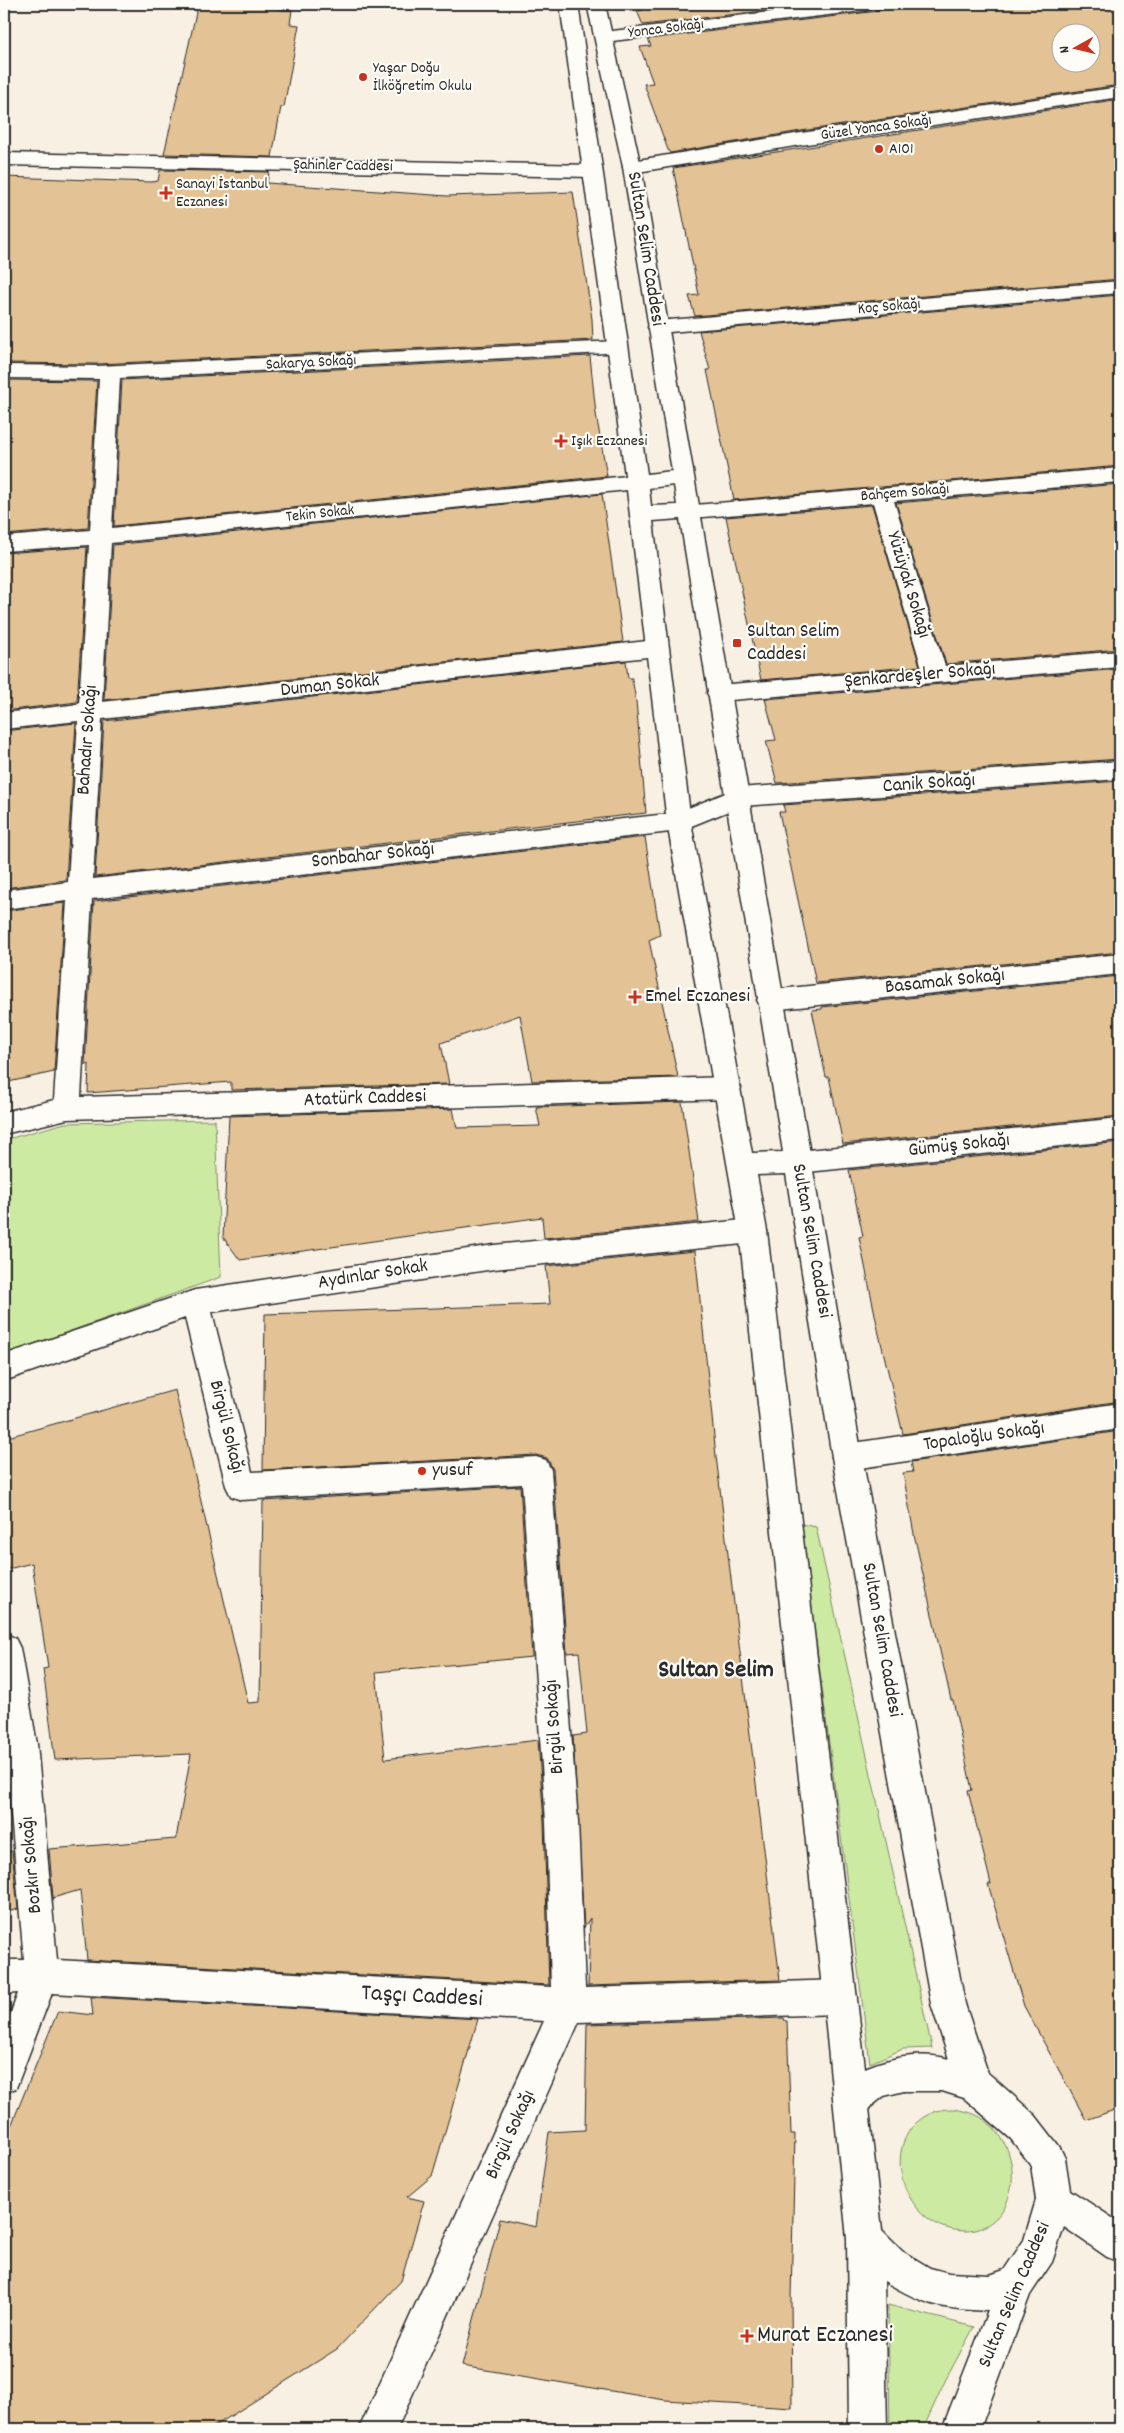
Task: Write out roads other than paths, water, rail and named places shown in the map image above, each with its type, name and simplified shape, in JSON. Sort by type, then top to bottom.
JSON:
[{"type":"street","name":"Sultan Selim Caddesi","points":[[569,4],[637,482],[679,822],[742,1165],[752,1231],[840,1997],[865,2239],[868,2429]]},
{"type":"street","name":"Sultan Selim Caddesi","points":[[596,4],[632,167],[691,511],[719,693],[738,797],[770,1000],[847,1457],[948,2004],[974,2084],[1023,2127],[1047,2158],[1054,2200],[1039,2249],[1016,2284],[961,2429]]},
{"type":"street","name":"Yonca Sokağı","points":[[604,37],[878,4]]},
{"type":"street","name":"Güzel Yonca Sokağı","points":[[593,171],[632,167],[801,138],[1120,92]]},
{"type":"street","name":"Şahinler Caddesi","points":[[4,159],[593,171]]},
{"type":"street","name":"Koç Sokağı","points":[[658,327],[1120,287]]},
{"type":"street","name":"Sakarya Sokağı","points":[[4,371],[110,373],[618,347]]},
{"type":"street","name":"Bahadır Sokağı","points":[[67,1108],[78,889],[110,373]]},
{"type":"street","name":"Bahçem Sokağı","points":[[641,514],[1120,475]]},
{"type":"street","name":"Tekin Sokak","points":[[4,544],[101,537],[684,478]]},
{"type":"street","name":"Yüzüyak Sokağı","points":[[881,495],[936,674]]},
{"type":"street","name":"Duman Sokak","points":[[4,721],[89,713],[656,648]]},
{"type":"street","name":"Şenkardeşler Sokağı","points":[[719,693],[1120,658]]},
{"type":"street","name":"Canik Sokağı","points":[[738,797],[1120,770]]},
{"type":"street","name":"Sonbahar Sokağı","points":[[4,899],[78,889],[679,822],[738,797]]},
{"type":"street","name":"Basamak Sokağı","points":[[770,1000],[1120,964]]},
{"type":"street","name":"Atatürk Caddesi","points":[[4,1124],[67,1108],[728,1088]]},
{"type":"street","name":"Gümüş Sokağı","points":[[742,1165],[798,1162],[1120,1130]]},
{"type":"street","name":"Aydınlar Sokak","points":[[4,1368],[195,1302],[494,1256],[752,1231]]},
{"type":"street","name":"Birgül Sokağı","points":[[195,1302],[240,1486],[536,1470],[562,1822],[569,2006],[378,2429]]},
{"type":"street","name":"Topaloğlu Sokağı","points":[[847,1457],[1120,1416]]},
{"type":"street","name":"Bozkır Sokağı","points":[[4,1648],[20,1744],[42,1976],[4,2076]]},
{"type":"street","name":"Taşçı Caddesi","points":[[4,1976],[42,1976],[569,2006],[840,1997]]},
{"type":"street","points":[[851,2100],[876,2081],[904,2074],[942,2074],[974,2084]]},
{"type":"street","points":[[1054,2200],[1120,2244]]},
{"type":"street","points":[[865,2239],[889,2264],[923,2284],[949,2291],[990,2292],[1016,2284]]},
{"type":"place","name":"Yaşar Doğu İlköğretim Okulu","points":[[363,77]]},
{"type":"place","name":"A101","points":[[879,149]]},
{"type":"place","name":"Sanayi İstanbul Eczanesi","points":[[166,193]]},
{"type":"place","name":"Işık Eczanesi","points":[[561,441]]},
{"type":"place","name":"Sultan Selim Caddesi","points":[[737,643]]},
{"type":"place","name":"Emel Eczanesi","points":[[635,997]]},
{"type":"place","name":"yusuf","points":[[422,1471]]},
{"type":"place","name":"Murat Eczanesi","points":[[747,2336]]},
{"type":"district","name":"Sultan Selim","points":[[716,1671]]}]
